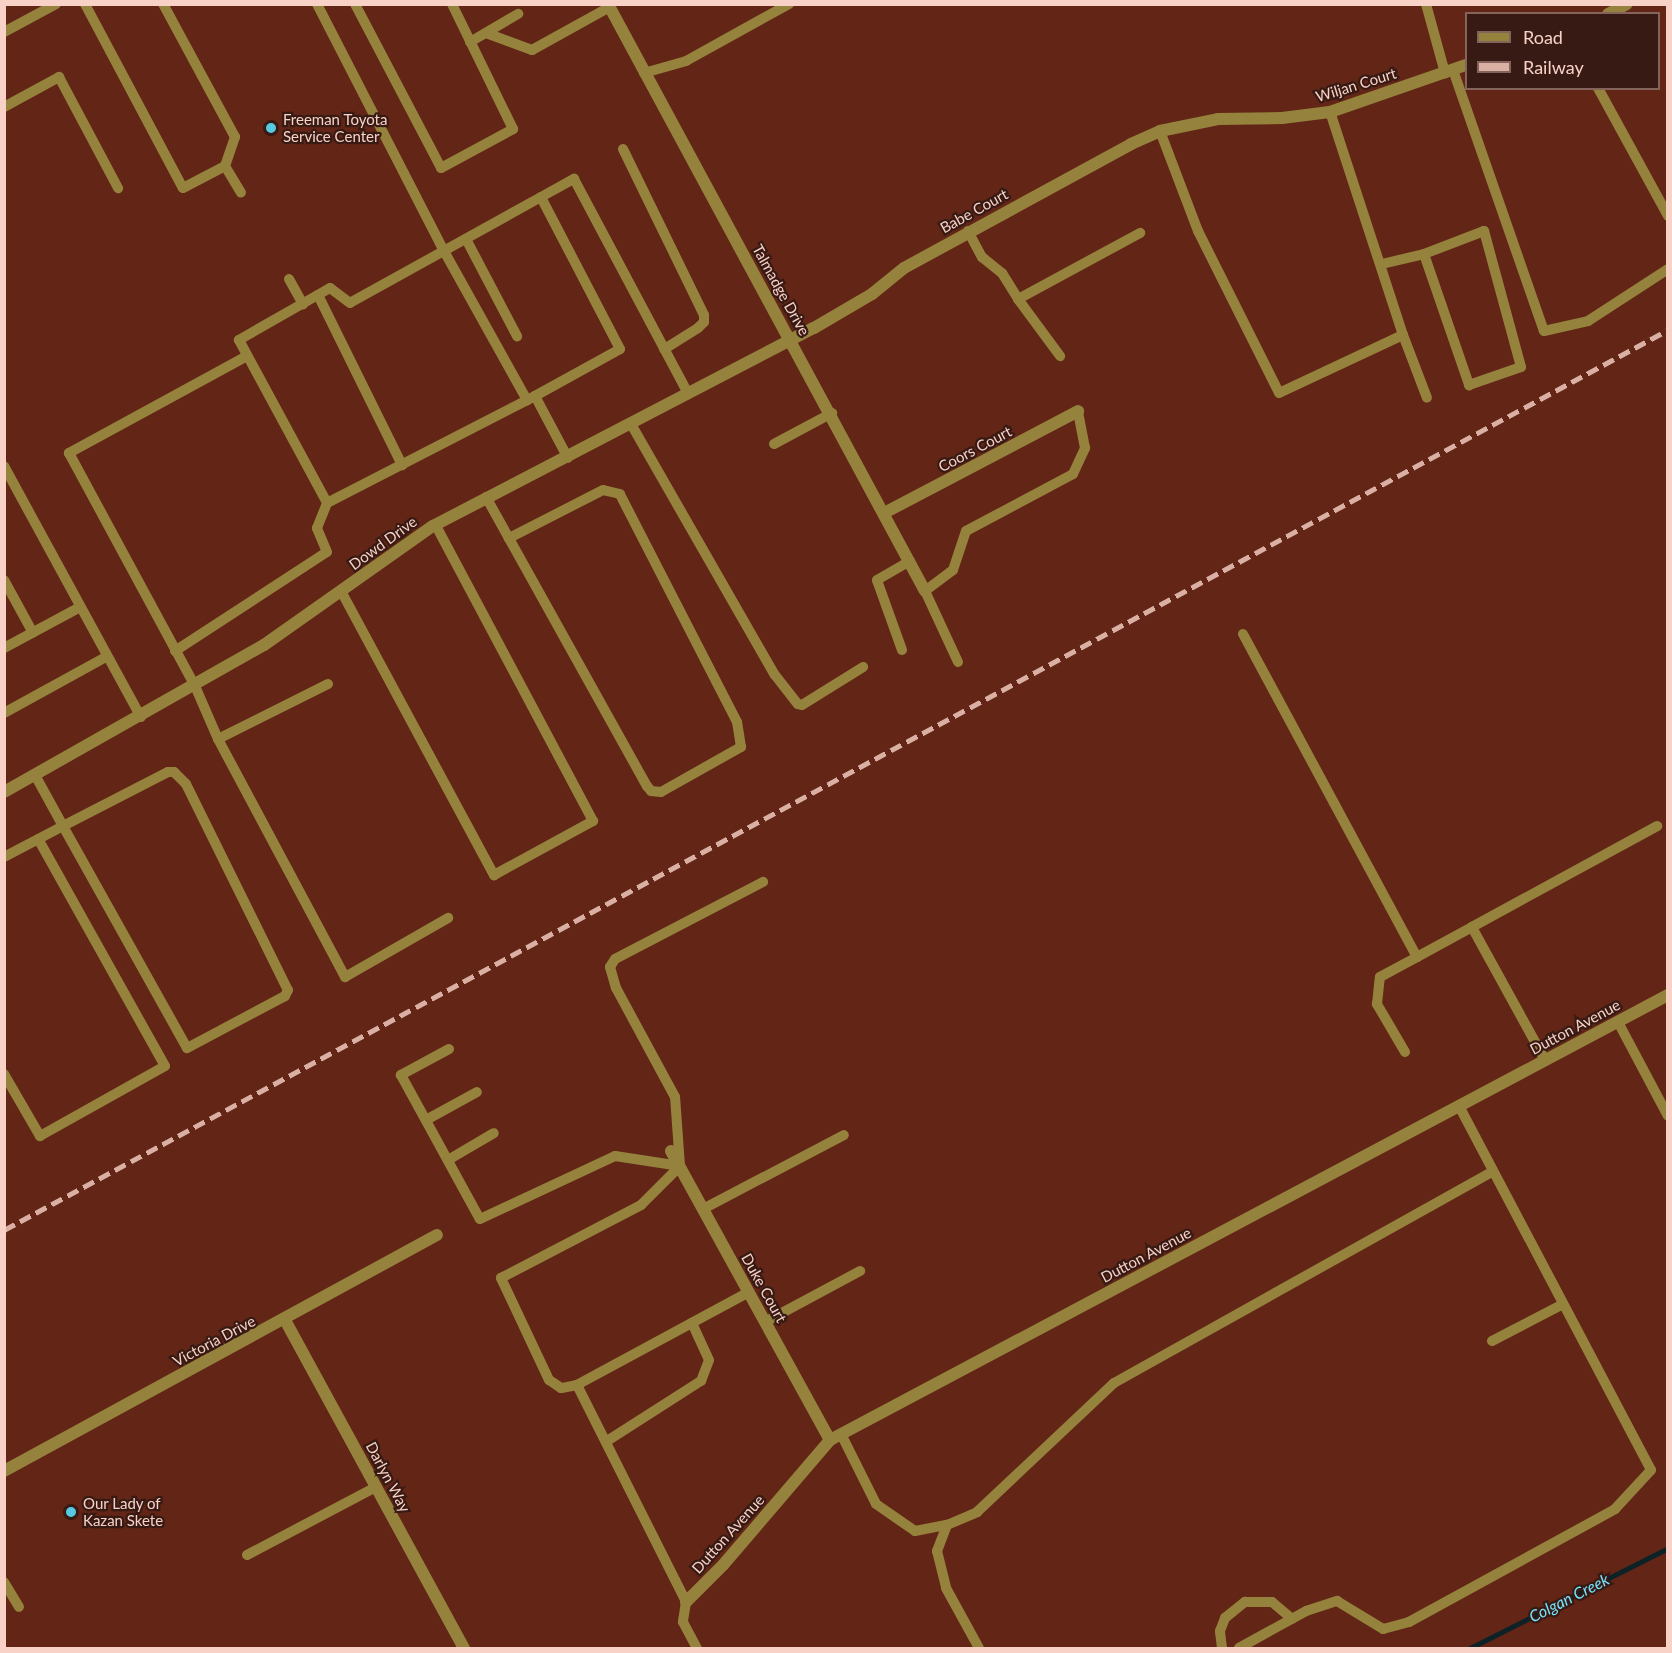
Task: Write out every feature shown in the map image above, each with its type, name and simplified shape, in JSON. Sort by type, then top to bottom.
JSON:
[{"type":"street","points":[[1612,12],[1627,4]]},
{"type":"street","name":"Talmadge Drive","points":[[609,6],[886,512],[925,591]]},
{"type":"street","name":"Wiljan Court","points":[[1180,126],[1218,119],[1282,118],[1330,112],[1465,66]]},
{"type":"street","name":"Babe Court","points":[[791,339],[872,294],[904,268],[968,231],[1160,131],[1180,126]]},
{"type":"street","name":"Dowd Drive","points":[[4,792],[141,717],[264,645],[435,524],[568,458],[791,339]]},
{"type":"street","name":"Coors Court","points":[[886,512],[1078,411]]},
{"type":"street","name":"Dutton Avenue","points":[[686,1602],[723,1565],[835,1437],[1668,996]]},
{"type":"street","name":"Duke Court","points":[[671,1151],[765,1322],[835,1437]]},
{"type":"street","name":"Victoria Drive","points":[[4,1471],[285,1320],[437,1235]]},
{"type":"street","name":"Darlyn Way","points":[[285,1320],[464,1648]]},
{"type":"lane","points":[[4,32],[56,4]]},
{"type":"lane","points":[[85,4],[183,188],[225,166],[235,137],[163,4]]},
{"type":"lane","points":[[317,4],[444,250],[568,458]]},
{"type":"lane","points":[[355,4],[441,168],[513,129],[452,4]]},
{"type":"lane","points":[[644,73],[686,61],[789,4]]},
{"type":"lane","points":[[1426,4],[1544,331],[1588,321],[1668,269]]},
{"type":"lane","points":[[486,33],[532,50],[609,6]]},
{"type":"lane","points":[[470,42],[518,14]]},
{"type":"lane","points":[[4,107],[59,77],[118,188]]},
{"type":"lane","points":[[1599,90],[1668,216]]},
{"type":"lane","points":[[1330,112],[1426,398]]},
{"type":"lane","points":[[1160,131],[1198,231],[1279,393],[1404,335]]},
{"type":"lane","points":[[623,150],[704,315],[704,322],[698,328],[664,349]]},
{"type":"lane","points":[[225,166],[241,194]]},
{"type":"lane","points":[[327,503],[239,340],[330,288],[351,303],[574,179],[688,393]]},
{"type":"lane","points":[[175,651],[327,552],[317,528],[327,503],[531,398],[620,348],[541,197]]},
{"type":"lane","points":[[968,231],[982,257],[1002,273],[1060,356]]},
{"type":"lane","points":[[1382,264],[1424,254],[1484,231],[1521,367],[1469,385],[1424,254]]},
{"type":"lane","points":[[1018,299],[1140,233]]},
{"type":"lane","points":[[466,239],[517,336]]},
{"type":"lane","points":[[289,279],[303,304]]},
{"type":"lane","points":[[318,296],[402,465]]},
{"type":"lane","points":[[247,356],[69,453],[195,686],[218,739],[345,977],[448,918]]},
{"type":"lane","points":[[958,662],[925,591],[953,570],[966,531],[1073,474],[1085,448],[1078,411]]},
{"type":"lane","points":[[774,444],[832,413]]},
{"type":"lane","points":[[631,424],[775,675],[798,704],[802,705],[863,667]]},
{"type":"lane","points":[[4,466],[106,657],[141,717]]},
{"type":"lane","points":[[486,497],[508,538],[651,791],[661,792],[741,747],[736,722],[620,494],[603,490],[508,538]]},
{"type":"lane","points":[[341,591],[494,875],[593,821],[435,524]]},
{"type":"lane","points":[[902,650],[877,580],[910,561]]},
{"type":"lane","points":[[4,580],[33,633]]},
{"type":"lane","points":[[4,648],[80,607]]},
{"type":"lane","points":[[1243,634],[1417,957]]},
{"type":"lane","points":[[4,713],[106,657]]},
{"type":"lane","points":[[218,739],[328,684]]},
{"type":"lane","points":[[4,857],[63,826],[168,772],[180,774],[288,985],[285,996],[187,1048],[63,826],[35,775]]},
{"type":"lane","points":[[1405,1052],[1377,1004],[1380,977],[1657,826]]},
{"type":"lane","points":[[4,1074],[39,1136],[165,1066],[39,839]]},
{"type":"lane","points":[[749,1292],[577,1385],[561,1388],[549,1380],[501,1278],[641,1205],[680,1166],[675,1096],[616,988],[610,968],[615,959],[762,882]]},
{"type":"lane","points":[[1472,927],[1545,1060]]},
{"type":"lane","points":[[1618,1022],[1668,1116]]},
{"type":"lane","points":[[449,1049],[401,1075],[480,1219],[615,1156],[680,1166]]},
{"type":"lane","points":[[426,1120],[477,1092]]},
{"type":"lane","points":[[1239,1648],[1292,1619],[1337,1601],[1383,1629],[1409,1622],[1615,1509],[1651,1470],[1459,1106]]},
{"type":"lane","points":[[448,1160],[494,1133]]},
{"type":"lane","points":[[703,1209],[844,1135]]},
{"type":"lane","points":[[835,1437],[876,1504],[915,1531],[947,1525],[977,1512],[1114,1383],[1493,1171]]},
{"type":"lane","points":[[765,1322],[860,1271]]},
{"type":"lane","points":[[1492,1341],[1563,1304]]},
{"type":"lane","points":[[608,1441],[701,1381],[709,1360],[692,1323]]},
{"type":"lane","points":[[577,1385],[608,1441],[686,1602],[683,1622],[697,1648]]},
{"type":"lane","points":[[247,1555],[376,1487]]},
{"type":"lane","points":[[947,1525],[937,1551],[946,1588],[979,1648]]},
{"type":"lane","points":[[4,1582],[19,1607]]},
{"type":"lane","points":[[1222,1648],[1220,1631],[1225,1618],[1245,1602],[1272,1602],[1292,1619]]},
{"type":"waterway","name":"Colgan Creek","points":[[1470,1648],[1668,1548]]},
{"type":"railway","points":[[4,1230],[1668,330]]},
{"type":"place","name":"Freeman Toyota Service Center","points":[[271,128]]},
{"type":"place","name":"Our Lady of Kazan Skete","points":[[71,1512]]}]
